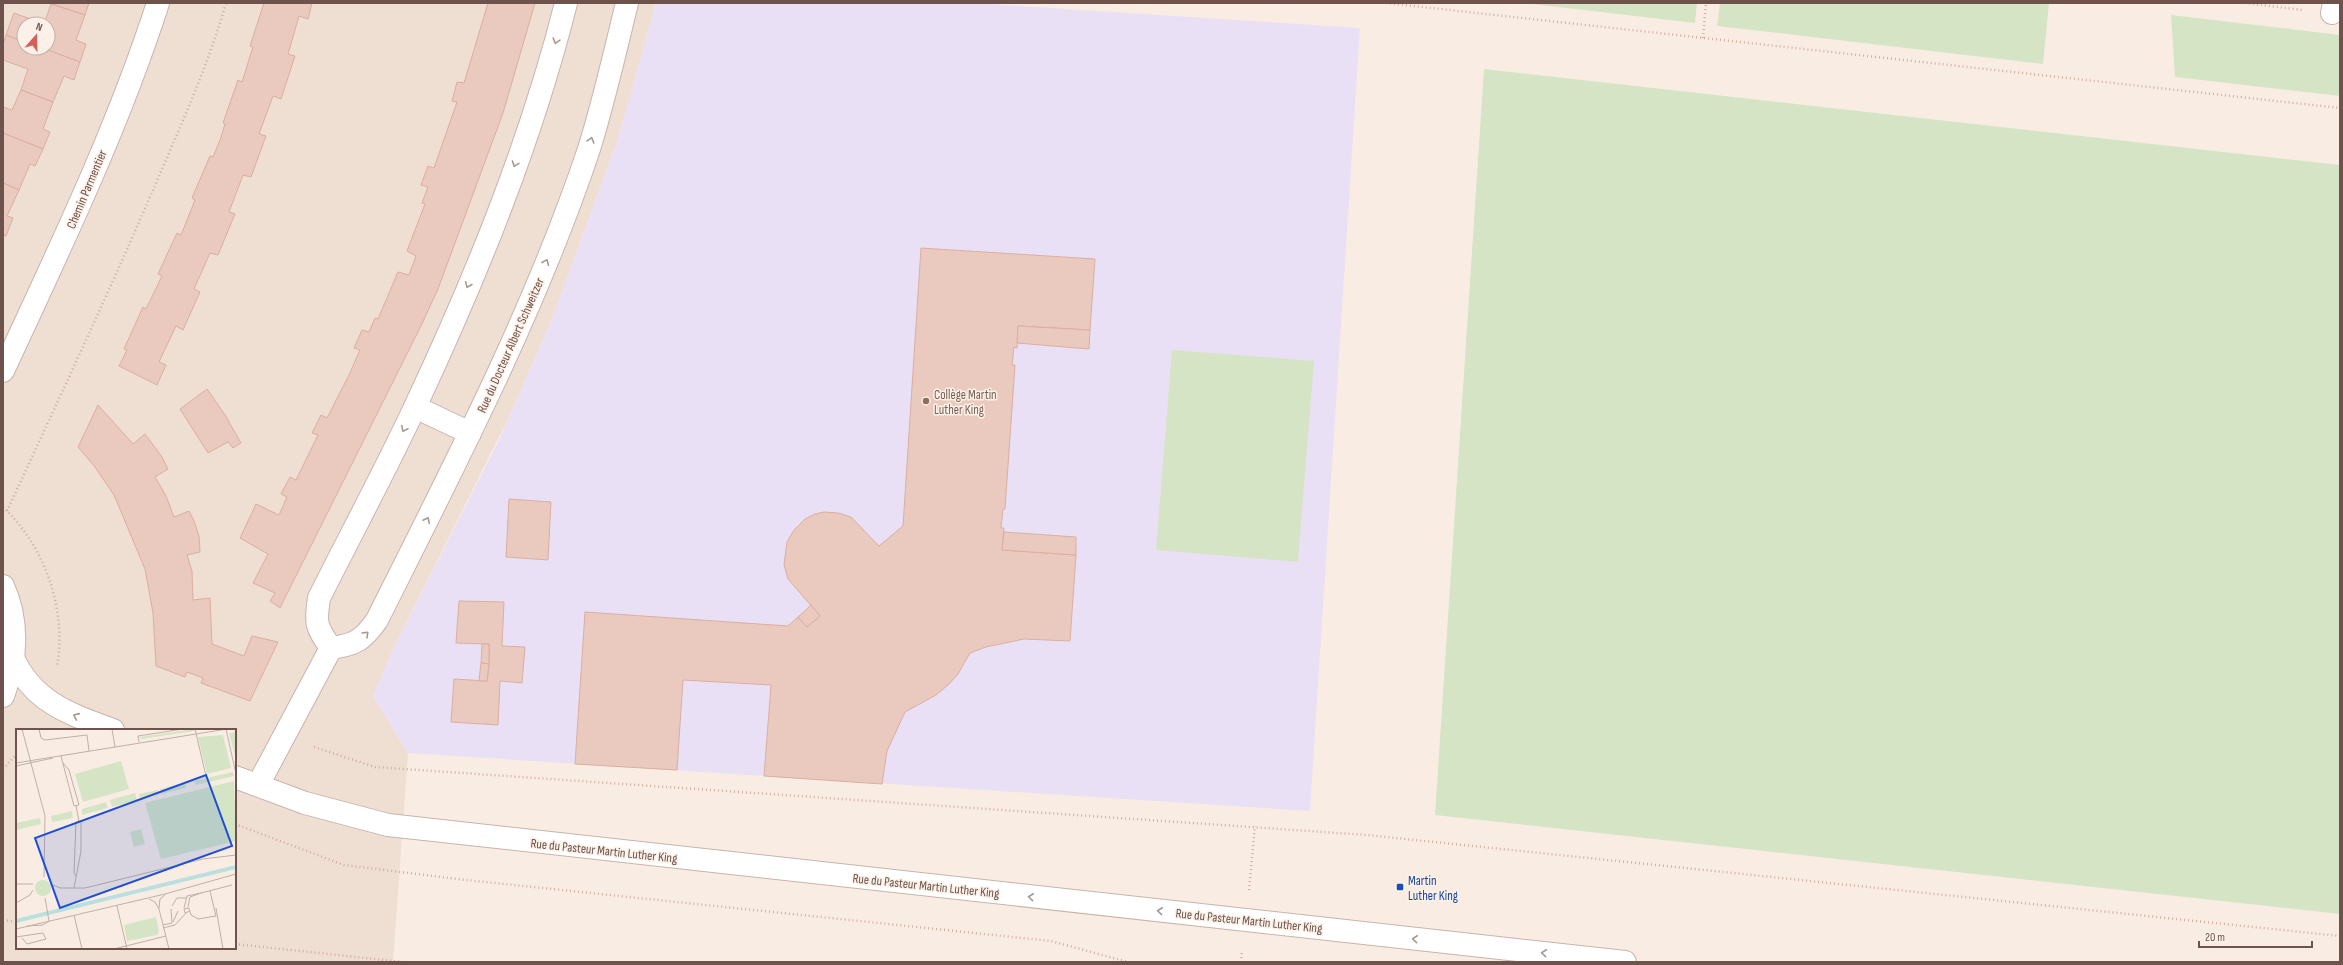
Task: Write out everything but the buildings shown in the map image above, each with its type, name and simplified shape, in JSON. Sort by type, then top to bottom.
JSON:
[{"type":"street","name":"Chemin Parmentier","points":[[3,370],[83,198],[139,59],[158,3]]},
{"type":"street","points":[[258,786],[331,648],[318,630],[316,616],[319,598],[415,407],[444,343],[507,188],[532,119],[566,3]]},
{"type":"street","name":"Rue du Docteur Albert Schweitzer","points":[[331,648],[347,646],[365,637],[377,620],[470,433],[530,302],[586,156],[609,79],[627,3]]},
{"type":"street","points":[[415,407],[470,433]]},
{"type":"street","points":[[3,586],[12,615],[13,658],[3,696]]},
{"type":"street","points":[[13,658],[21,674],[36,692],[61,708],[111,729]]},
{"type":"street","name":"Rue du Pasteur Martin Luther King","points":[[236,777],[305,803],[355,818],[420,829],[1625,962]]},
{"type":"path","points":[[7,511],[114,280],[195,90],[226,3]]},
{"type":"path","points":[[1386,3],[2340,108]]},
{"type":"path","points":[[1703,38],[1706,3]]},
{"type":"path","points":[[2245,3],[2333,8]]},
{"type":"path","points":[[283,738],[375,767],[1367,835],[2340,936]]},
{"type":"path","points":[[3,769],[16,755]]},
{"type":"path","points":[[236,824],[344,865],[466,880],[1051,941],[1128,962]]},
{"type":"path","points":[[3,920],[16,922]]},
{"type":"path","points":[[236,944],[403,962]]},
{"type":"shaded area","points":[[3,3],[656,3],[618,139],[551,322],[508,419],[398,639],[373,696],[408,753],[393,962],[3,961]]},
{"type":"shaded area","name":"Collège Martin Luther King","points":[[656,3],[973,3],[1360,28],[1310,811],[408,753],[373,696],[398,639],[497,444],[551,322],[618,139]]},
{"type":"green space","points":[[1523,3],[1697,3],[1695,23]]},
{"type":"green space","points":[[1720,3],[2049,3],[2043,64],[1717,26]]},
{"type":"green space","points":[[2171,15],[2340,35],[2340,96],[2175,77]]},
{"type":"green space","points":[[1484,69],[2340,165],[2340,914],[1435,815]]},
{"type":"green space","points":[[1172,350],[1314,361],[1298,562],[1156,550]]},
{"type":"place","name":"Collège Martin Luther King","points":[[926,401]]},
{"type":"place","name":"Martin Luther King","points":[[1400,887]]}]
